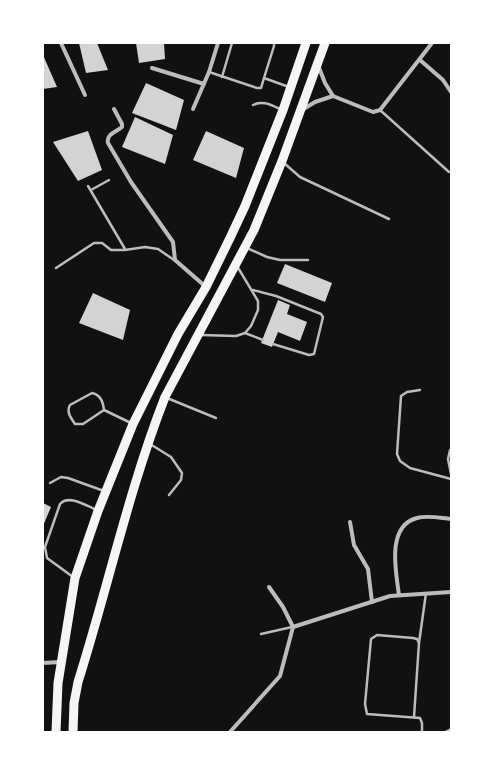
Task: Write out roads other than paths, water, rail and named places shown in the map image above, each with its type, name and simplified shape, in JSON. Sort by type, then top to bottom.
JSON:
[{"type":"highway","points":[[56,732],[58,683],[75,578],[98,511],[133,424],[178,334],[206,286],[242,212],[283,110],[306,43]]},
{"type":"highway","points":[[73,732],[74,703],[78,682],[148,442],[165,397],[254,230],[282,161],[325,43]]},
{"type":"street","points":[[61,43],[85,95]]},
{"type":"street","points":[[193,109],[210,72],[218,43]]},
{"type":"street","points":[[318,63],[325,83],[333,96],[373,112],[380,110],[432,43]]},
{"type":"street","points":[[420,60],[443,80],[451,92]]},
{"type":"street","points":[[152,68],[204,84]]},
{"type":"street","points":[[300,111],[315,102],[333,96]]},
{"type":"street","points":[[114,109],[122,124],[122,127],[109,136],[107,140],[108,143],[131,182],[172,242],[175,260],[206,286]]},
{"type":"street","points":[[399,595],[396,579],[395,552],[398,535],[402,527],[409,520],[419,517],[451,520]]},
{"type":"street","points":[[350,522],[354,545],[368,569],[372,602]]},
{"type":"street","points":[[230,732],[280,676],[293,627],[269,587]]},
{"type":"street","points":[[293,627],[399,595],[451,592]]},
{"type":"street","points":[[43,663],[61,662]]},
{"type":"street","points":[[447,732],[451,730]]},
{"type":"lane","points":[[222,77],[232,43]]},
{"type":"lane","points":[[210,72],[261,88],[274,43]]},
{"type":"lane","points":[[264,78],[291,88]]},
{"type":"lane","points":[[253,105],[258,102],[266,103],[283,110]]},
{"type":"lane","points":[[380,110],[449,172]]},
{"type":"lane","points":[[282,161],[300,177],[389,219]]},
{"type":"lane","points":[[91,190],[109,180]]},
{"type":"lane","points":[[88,186],[125,250]]},
{"type":"lane","points":[[56,268],[94,243],[102,243],[111,250],[125,250],[145,247],[158,249],[175,260]]},
{"type":"lane","points":[[245,246],[267,257],[280,260],[308,260]]},
{"type":"lane","points":[[199,334],[236,336],[245,333],[251,326],[258,310],[258,301],[253,290],[236,264]]},
{"type":"lane","points":[[253,290],[276,296],[321,314],[323,317],[314,354],[309,355],[273,344]]},
{"type":"lane","points":[[245,333],[263,340]]},
{"type":"lane","points":[[420,390],[407,392],[401,396],[397,454],[400,462],[410,468],[451,479]]},
{"type":"lane","points":[[92,393],[100,397],[104,403],[104,410],[90,420],[78,425],[75,424],[68,413],[68,408],[73,403],[92,393]]},
{"type":"lane","points":[[165,397],[216,418]]},
{"type":"lane","points":[[104,410],[133,424]]},
{"type":"lane","points":[[148,442],[171,457],[182,473],[181,480],[169,495]]},
{"type":"lane","points":[[450,450],[448,459],[451,474]]},
{"type":"lane","points":[[50,483],[61,478],[68,478],[105,492]]},
{"type":"lane","points":[[75,578],[47,558],[45,547],[60,504],[64,500],[70,499],[98,511]]},
{"type":"lane","points":[[414,717],[419,643],[426,593]]},
{"type":"lane","points":[[260,634],[293,627]]},
{"type":"lane","points":[[419,643],[417,639],[413,638],[377,635],[371,639],[365,704],[367,714],[420,718],[422,723],[422,732]]}]
